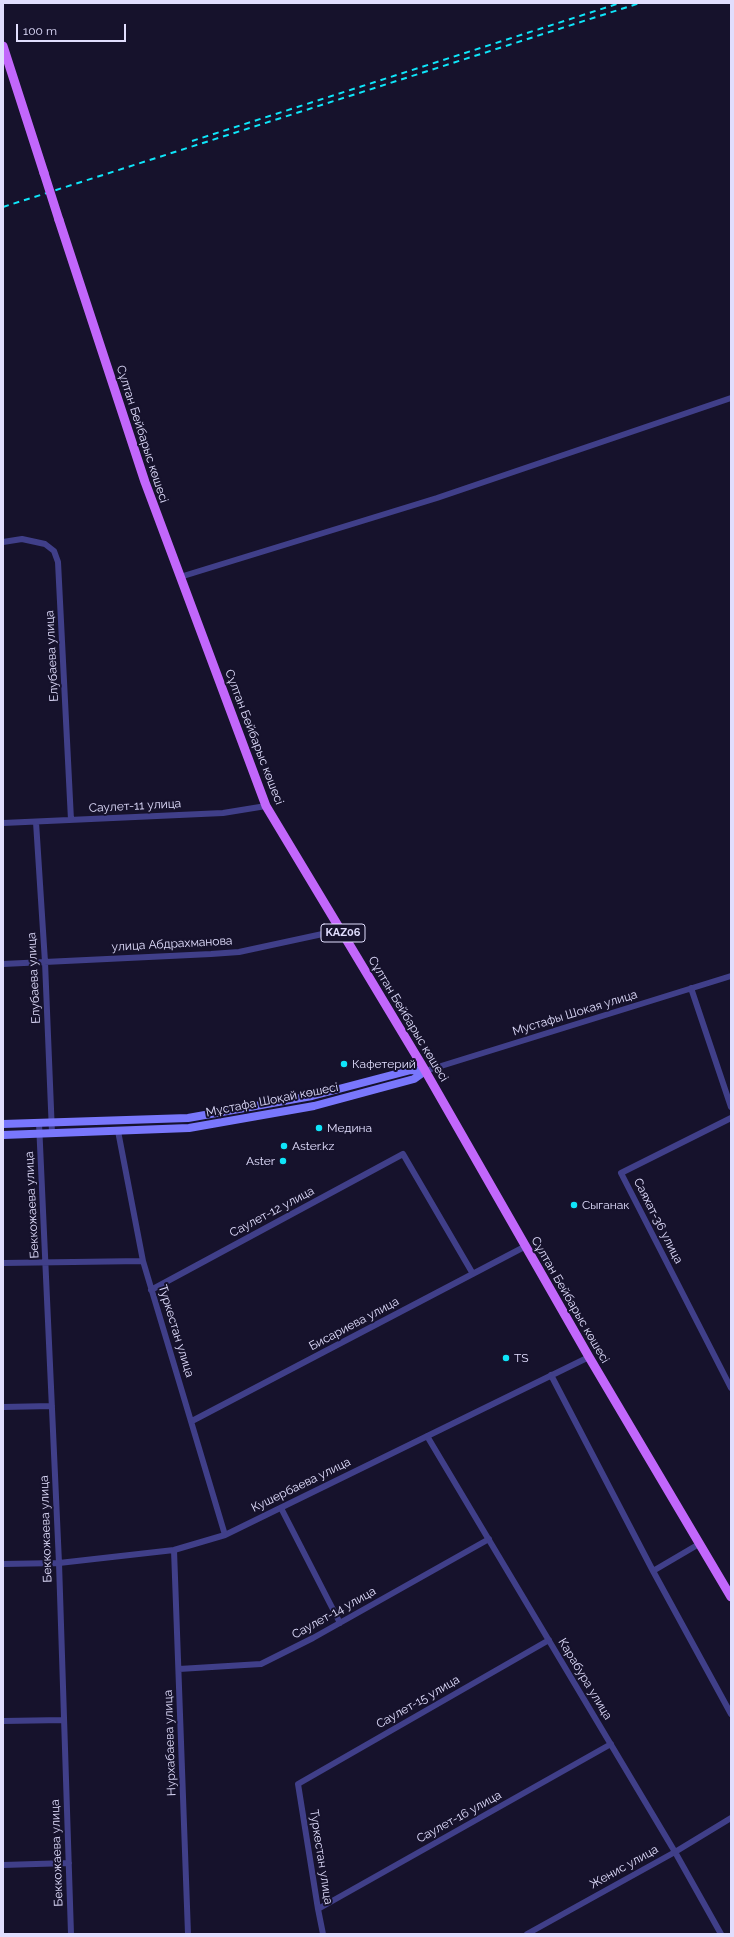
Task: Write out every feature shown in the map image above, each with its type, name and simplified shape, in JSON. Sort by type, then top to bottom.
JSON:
[{"type":"main road","name":"Сұлтан Бейбарыс көшесі","points":[[3,46],[145,482],[266,806],[425,1071],[589,1357],[731,1597]]},
{"type":"street","points":[[180,577],[437,498],[731,398]]},
{"type":"street","name":"Елубаева улица","points":[[3,542],[22,539],[50,546],[58,562],[71,820]]},
{"type":"street","name":"Саулет-11 улица","points":[[3,823],[223,813],[266,806]]},
{"type":"street","name":"Елубаева улица","points":[[36,822],[45,962],[52,1133]]},
{"type":"street","name":"улица Абдрахманова","points":[[3,964],[239,952],[341,930]]},
{"type":"street","name":"Мустафы Шокая улица","points":[[425,1071],[731,976]]},
{"type":"street","points":[[691,988],[731,1107]]},
{"type":"street","name":"Мұстафа Шоқай көшесі","points":[[3,1124],[188,1118],[312,1096],[411,1070],[425,1071]]},
{"type":"street","name":"Мұстафа Шоқай көшесі","points":[[3,1135],[189,1128],[314,1106],[414,1079],[425,1071]]},
{"type":"street","name":"Саяхат-36 улица","points":[[731,1118],[621,1173],[731,1388]]},
{"type":"street","name":"Беккожаева улица","points":[[39,1123],[59,1563],[71,1934]]},
{"type":"street","name":"Туркестан улица","points":[[118,1131],[143,1262],[225,1534]]},
{"type":"street","name":"Саулет-12 улица","points":[[152,1290],[403,1154],[473,1274]]},
{"type":"street","name":"Бисариева улица","points":[[192,1422],[526,1246]]},
{"type":"street","points":[[3,1263],[45,1261],[143,1262]]},
{"type":"street","name":"Кушербаева улица","points":[[3,1564],[59,1563],[174,1550],[225,1534],[589,1357]]},
{"type":"street","points":[[551,1375],[653,1571],[731,1714]]},
{"type":"street","points":[[3,1407],[52,1406]]},
{"type":"street","name":"Карабура улица","points":[[427,1436],[675,1852],[721,1934]]},
{"type":"street","points":[[281,1508],[340,1623]]},
{"type":"street","name":"Саулет-14 улица","points":[[179,1669],[262,1664],[340,1623],[489,1539]]},
{"type":"street","points":[[653,1571],[699,1544]]},
{"type":"street","name":"Нурхабаева улица","points":[[174,1550],[188,1934]]},
{"type":"street","name":"Саулет-15 улица","points":[[298,1784],[549,1640]]},
{"type":"street","points":[[3,1721],[64,1720]]},
{"type":"street","name":"Саулет-16 улица","points":[[318,1909],[611,1744]]},
{"type":"street","name":"Туркестан улица","points":[[298,1784],[323,1934]]},
{"type":"street","name":"Женис улица","points":[[527,1934],[675,1852],[731,1818]]},
{"type":"street","points":[[3,1865],[69,1863]]},
{"type":"railway","points":[[192,141],[620,3]]},
{"type":"railway","points":[[3,207],[640,3]]},
{"type":"place","name":"Кафетерий","points":[[344,1064]]},
{"type":"place","name":"Медина","points":[[319,1128]]},
{"type":"place","name":"Aster.kz","points":[[284,1146]]},
{"type":"place","name":"Aster","points":[[283,1161]]},
{"type":"place","name":"Сыганак","points":[[574,1205]]},
{"type":"place","name":"TS","points":[[506,1358]]}]
